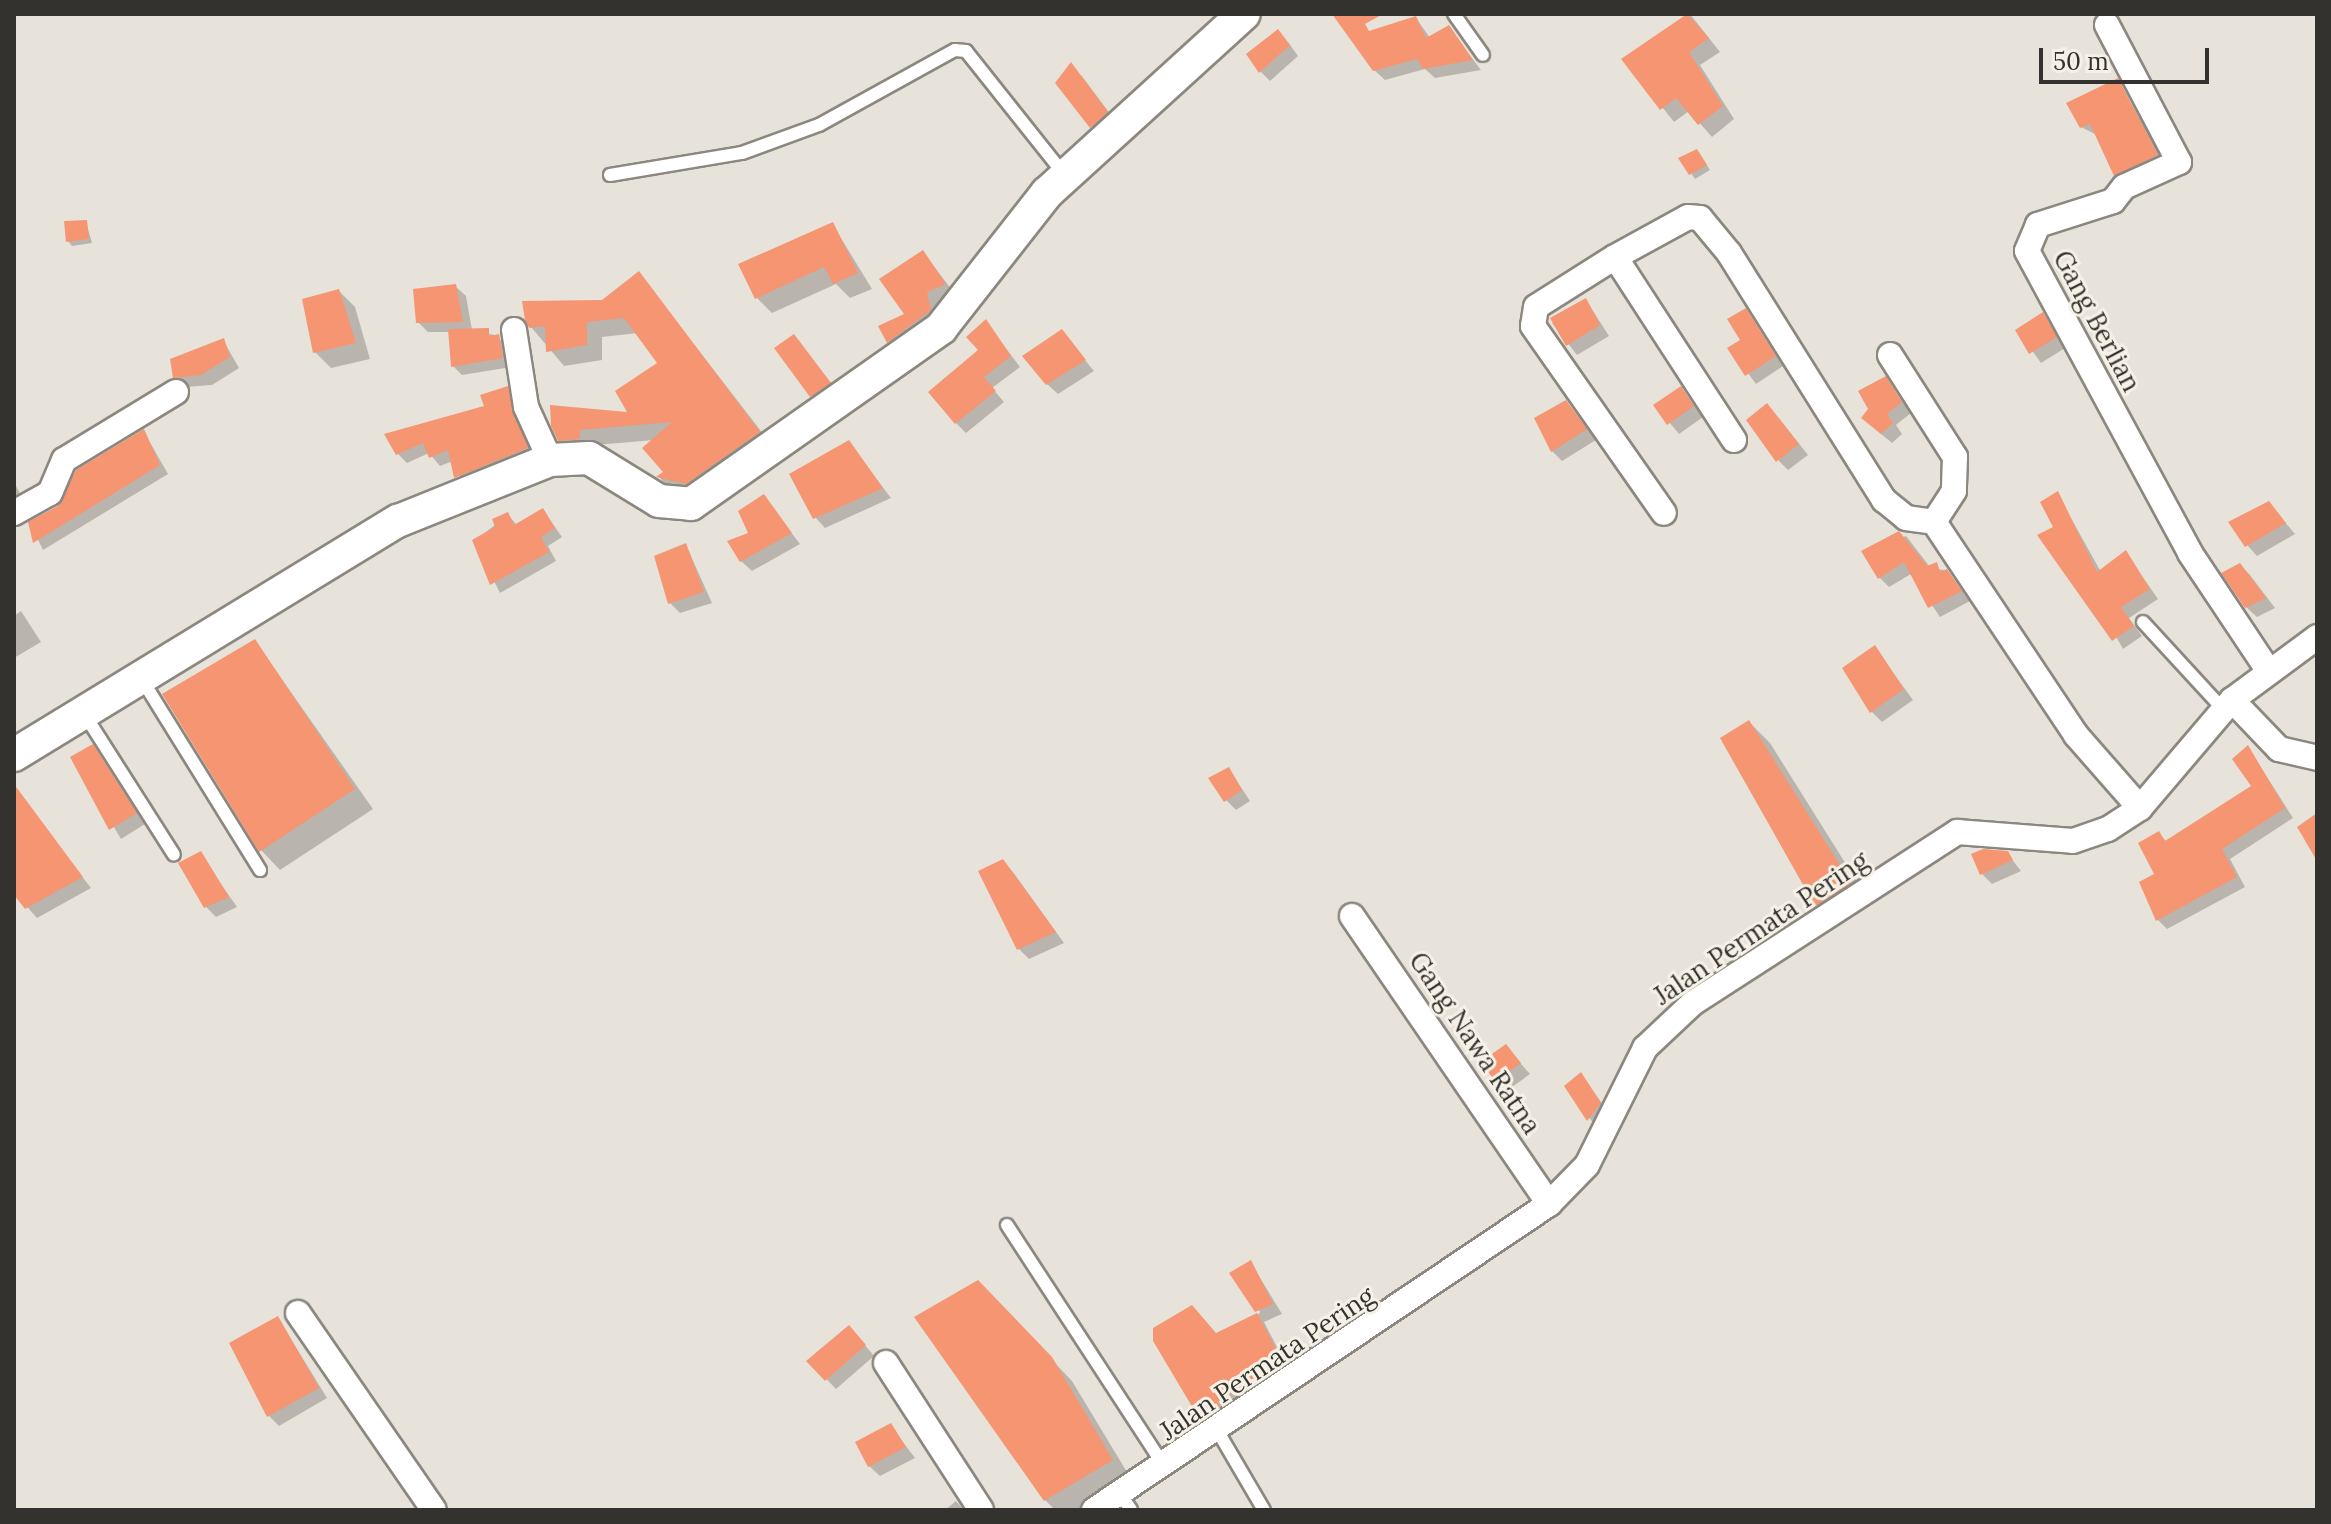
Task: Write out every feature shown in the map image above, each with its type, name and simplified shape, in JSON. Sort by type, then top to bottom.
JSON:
[{"type":"street","points":[[14,755],[82,710],[398,521],[550,460],[589,458],[659,501],[691,504],[931,337],[1066,177],[1244,14]]},
{"type":"street","name":"Gang Berlian","points":[[2107,25],[2179,162],[2124,187],[2113,201],[2038,225],[2027,251],[2190,553],[2268,670]]},
{"type":"street","points":[[1664,513],[1533,326],[1536,307],[1672,224],[1700,218],[1884,500],[1906,518],[1934,522],[2076,735],[2140,808]]},
{"type":"street","points":[[1615,257],[1734,440]]},
{"type":"street","points":[[514,330],[526,407],[550,460]]},
{"type":"street","points":[[1890,355],[1955,457],[1954,491],[1934,522]]},
{"type":"street","points":[[14,513],[50,493],[64,460],[176,392]]},
{"type":"street","name":"Jalan Permata Pering","points":[[1094,1510],[1125,1502],[1164,1466],[1549,1204],[1587,1165],[1645,1048],[1693,1003],[1957,832],[2073,841],[2140,808],[2228,705],[2268,670],[2317,637]]},
{"type":"street","points":[[2228,705],[2279,749],[2317,758]]},
{"type":"street","name":"Gang Nawa Ratna","points":[[1352,916],[1549,1204]]},
{"type":"street","points":[[298,1313],[434,1510]]},
{"type":"street","points":[[886,1363],[981,1510]]},
{"type":"lane","points":[[1454,14],[1483,55]]},
{"type":"lane","points":[[610,175],[742,153],[819,125],[955,50],[966,51],[1066,177]]},
{"type":"lane","points":[[2143,622],[2228,705]]},
{"type":"lane","points":[[140,675],[260,870]]},
{"type":"lane","points":[[82,710],[174,855]]},
{"type":"lane","points":[[1007,1225],[1164,1466]]},
{"type":"lane","points":[[1217,1430],[1264,1510]]},
{"type":"building","points":[[1332,14],[1383,14],[1365,24],[1369,31],[1416,16],[1426,38],[1449,25],[1473,60],[1423,69],[1417,59],[1373,71]]},
{"type":"building","points":[[1687,14],[1709,38],[1689,52],[1723,106],[1698,125],[1676,98],[1660,110],[1621,59]]},
{"type":"building","points":[[1278,29],[1290,45],[1259,73],[1246,54]]},
{"type":"building","points":[[1071,62],[1108,112],[1090,128],[1055,83]]},
{"type":"building","points":[[2118,78],[2158,155],[2114,176],[2090,124],[2080,128],[2066,103]]},
{"type":"building","points":[[1697,149],[1707,165],[1689,175],[1678,158]]},
{"type":"building","points":[[87,220],[89,239],[66,242],[64,221]]},
{"type":"building","points":[[833,222],[858,273],[833,284],[824,267],[755,299],[738,264]]},
{"type":"building","points":[[923,250],[946,284],[927,292],[931,310],[887,343],[878,326],[904,314],[879,279]]},
{"type":"building","points":[[639,271],[760,432],[686,484],[656,477],[663,472],[642,448],[672,422],[580,430],[580,439],[558,441],[551,426],[550,405],[627,412],[615,391],[657,363],[624,318],[587,322],[587,345],[546,352],[545,326],[529,328],[525,320],[522,301],[602,300]]},
{"type":"building","points":[[456,284],[463,322],[416,323],[413,289]]},
{"type":"building","points":[[339,289],[356,343],[313,353],[302,299]]},
{"type":"building","points":[[1586,298],[1600,325],[1566,346],[1550,318]]},
{"type":"building","points":[[1746,308],[1776,356],[1745,376],[1727,348],[1740,340],[1727,319]]},
{"type":"building","points":[[2043,312],[2057,337],[2029,354],[2015,330]]},
{"type":"building","points":[[986,319],[1011,356],[984,377],[996,391],[955,424],[928,392],[978,350],[966,337]]},
{"type":"building","points":[[489,328],[489,336],[499,334],[503,358],[451,367],[448,329]]},
{"type":"building","points":[[1062,329],[1086,360],[1046,385],[1022,356]]},
{"type":"building","points":[[794,334],[831,383],[810,397],[774,348]]},
{"type":"building","points":[[224,338],[230,357],[201,375],[173,378],[170,359]]},
{"type":"building","points":[[1886,376],[1902,402],[1887,414],[1893,423],[1881,434],[1861,418],[1868,409],[1858,391]]},
{"type":"building","points":[[508,386],[528,448],[454,478],[448,450],[429,458],[423,443],[396,455],[384,434],[484,406],[480,395]]},
{"type":"building","points":[[1681,386],[1694,406],[1667,425],[1653,405]]},
{"type":"building","points":[[1566,400],[1587,429],[1551,452],[1534,418]]},
{"type":"building","points":[[1767,403],[1799,444],[1776,462],[1746,420]]},
{"type":"building","points":[[144,429],[160,465],[33,543],[28,522],[58,506],[76,470]]},
{"type":"building","points":[[849,440],[883,488],[813,519],[789,474]]},
{"type":"building","points":[[2058,491],[2097,572],[2126,550],[2150,589],[2121,607],[2134,626],[2112,641],[2037,535],[2053,527],[2040,502]]},
{"type":"building","points":[[764,494],[792,533],[740,562],[727,541],[748,533],[738,511]]},
{"type":"building","points":[[2269,501],[2286,523],[2245,547],[2228,522]]},
{"type":"building","points":[[543,508],[555,528],[541,537],[549,552],[490,585],[472,540],[495,527],[492,519],[508,512],[514,525]]},
{"type":"building","points":[[1899,531],[1927,566],[1937,562],[1940,572],[1947,569],[1962,591],[1928,608],[1904,562],[1878,579],[1861,551]]},
{"type":"building","points":[[686,543],[704,592],[668,604],[654,556]]},
{"type":"building","points":[[2240,563],[2266,598],[2245,608],[2221,573]]},
{"type":"building","points":[[255,639],[355,789],[259,852],[162,694]]},
{"type":"building","points":[[1875,645],[1904,689],[1870,713],[1842,668]]},
{"type":"building","points":[[1749,720],[1851,883],[1815,906],[1720,738]]},
{"type":"building","points":[[93,744],[137,813],[109,830],[70,757]]},
{"type":"building","points":[[2248,745],[2285,808],[2222,849],[2237,877],[2156,921],[2139,882],[2154,874],[2138,843],[2159,831],[2165,841],[2251,786],[2232,759]]},
{"type":"building","points":[[1229,767],[1242,790],[1224,802],[1208,778]]},
{"type":"building","points":[[14,784],[83,877],[25,909],[14,895]]},
{"type":"building","points":[[2317,813],[2317,861],[2297,827]]},
{"type":"building","points":[[1983,849],[2008,851],[2013,860],[1980,875],[1971,854]]},
{"type":"building","points":[[201,851],[229,897],[204,908],[178,863]]},
{"type":"building","points":[[1003,859],[1056,932],[1017,950],[978,871]]},
{"type":"building","points":[[1506,1044],[1521,1063],[1496,1081],[1479,1063]]},
{"type":"building","points":[[1581,1072],[1601,1103],[1587,1121],[1564,1086]]},
{"type":"building","points":[[1251,1260],[1273,1304],[1255,1312],[1229,1273]]},
{"type":"building","points":[[978,1280],[1052,1357],[1113,1460],[1044,1501],[914,1317]]},
{"type":"building","points":[[1192,1305],[1216,1333],[1257,1313],[1284,1364],[1217,1401],[1221,1407],[1200,1420],[1153,1341],[1153,1328]]},
{"type":"building","points":[[278,1316],[319,1388],[267,1417],[229,1343]]},
{"type":"building","points":[[849,1325],[866,1345],[825,1381],[806,1361]]},
{"type":"building","points":[[891,1423],[906,1447],[868,1467],[855,1442]]}]
